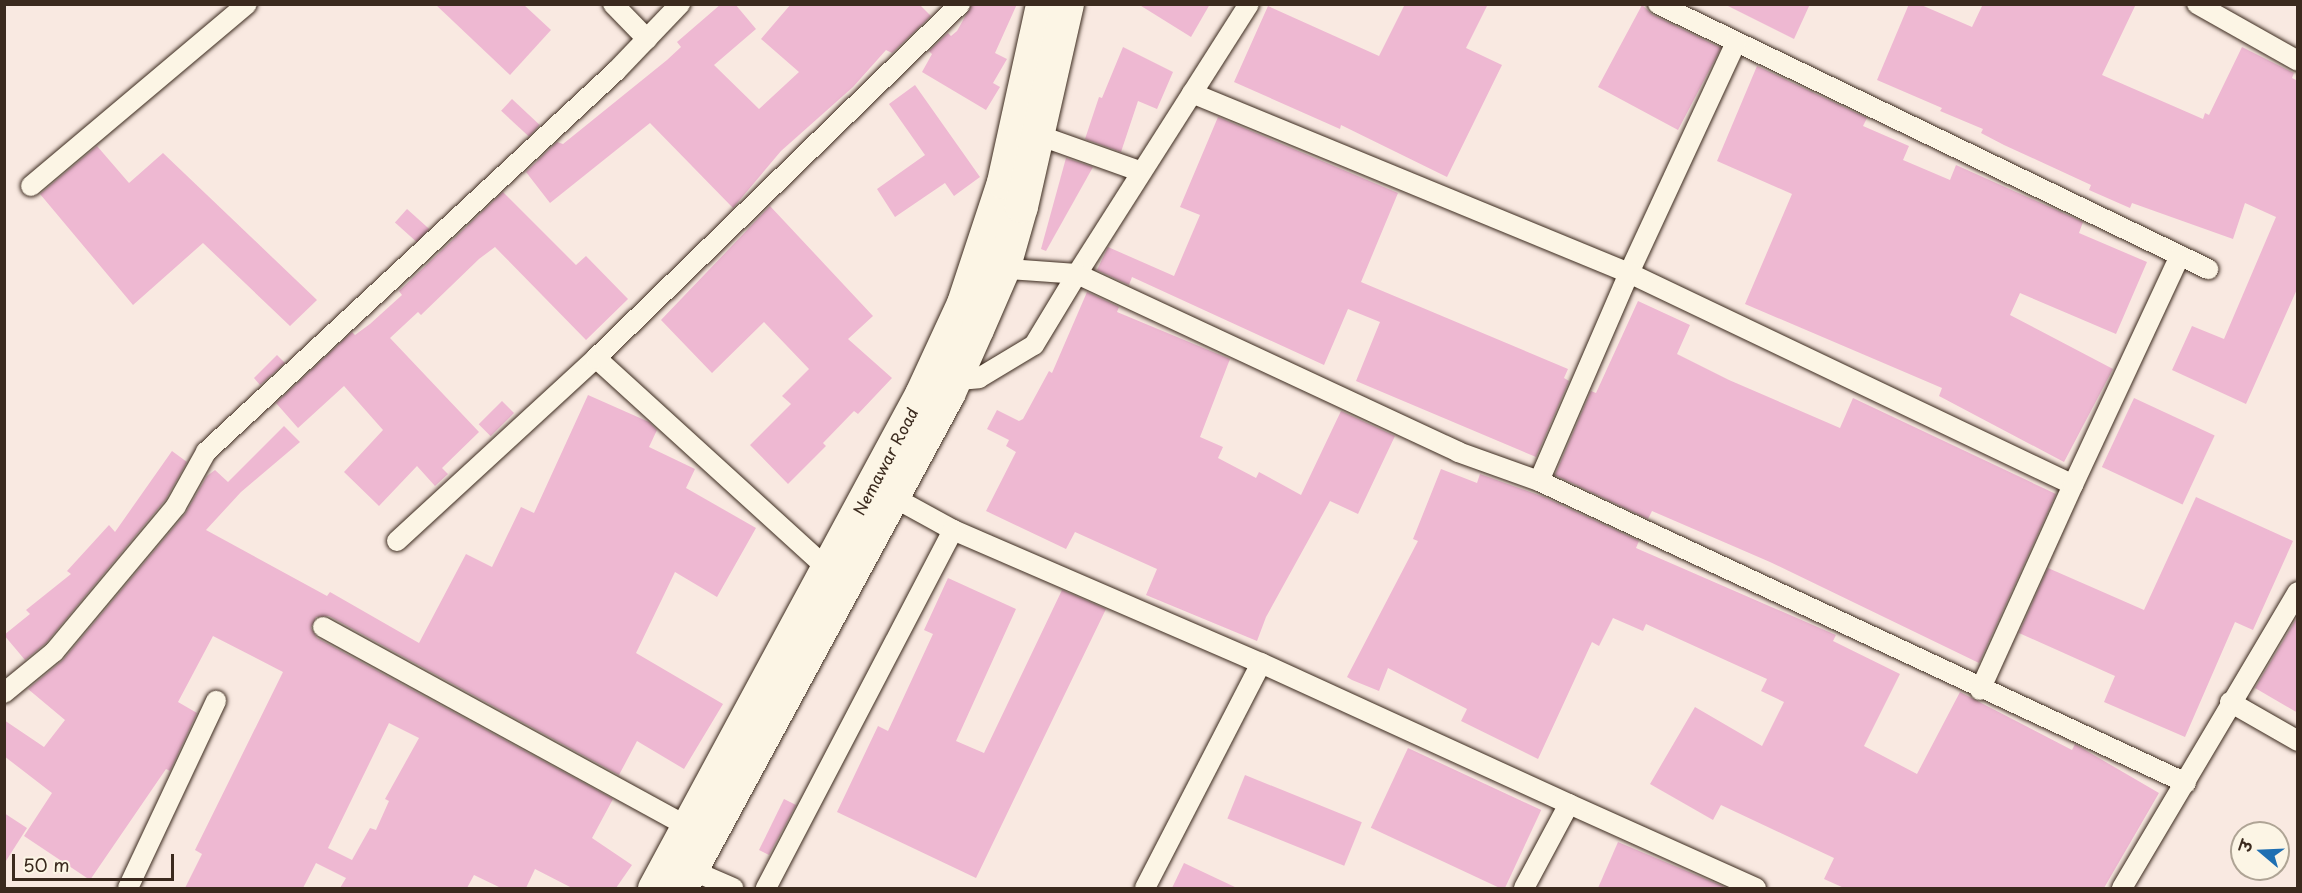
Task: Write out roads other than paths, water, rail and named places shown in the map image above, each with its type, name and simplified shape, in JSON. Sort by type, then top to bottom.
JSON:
[{"type":"highway","name":"Nemawar Road","points":[[989,267],[1003,182],[1042,4]]},
{"type":"highway","name":"Nemawar Road","points":[[674,877],[941,379],[963,303],[989,267],[1038,135],[1067,4]]},
{"type":"highway","name":"Nemawar Road","points":[[674,877],[687,826],[828,569],[882,491]]},
{"type":"street","points":[[612,4],[647,39]]},
{"type":"street","points":[[4,693],[54,652],[176,506],[206,452],[647,39],[680,4]]},
{"type":"street","points":[[397,541],[596,358],[960,4]]},
{"type":"street","points":[[941,379],[979,378],[1034,345],[1139,171],[1249,4]]},
{"type":"street","points":[[1658,4],[2208,269]]},
{"type":"street","points":[[2200,5],[2298,61]]},
{"type":"street","points":[[31,186],[241,6]]},
{"type":"street","points":[[1539,481],[1629,273],[1737,43]]},
{"type":"street","points":[[1192,93],[1629,273],[2073,485]]},
{"type":"street","points":[[1038,135],[1139,171]]},
{"type":"street","points":[[1980,690],[2180,256]]},
{"type":"street","points":[[989,267],[1077,274],[1458,452],[1539,481],[1980,690],[2186,783]]},
{"type":"street","points":[[596,358],[828,569]]},
{"type":"street","points":[[882,491],[953,530],[1260,663],[1756,888]]},
{"type":"street","points":[[766,888],[953,530]]},
{"type":"street","points":[[2122,888],[2186,783],[2230,702],[2298,591]]},
{"type":"street","points":[[324,627],[687,826]]},
{"type":"street","points":[[1145,888],[1260,663]]},
{"type":"street","points":[[128,888],[216,701]]},
{"type":"street","points":[[2230,702],[2298,741]]},
{"type":"street","points":[[1524,888],[1569,804]]},
{"type":"street","points":[[674,877],[733,888]]}]
